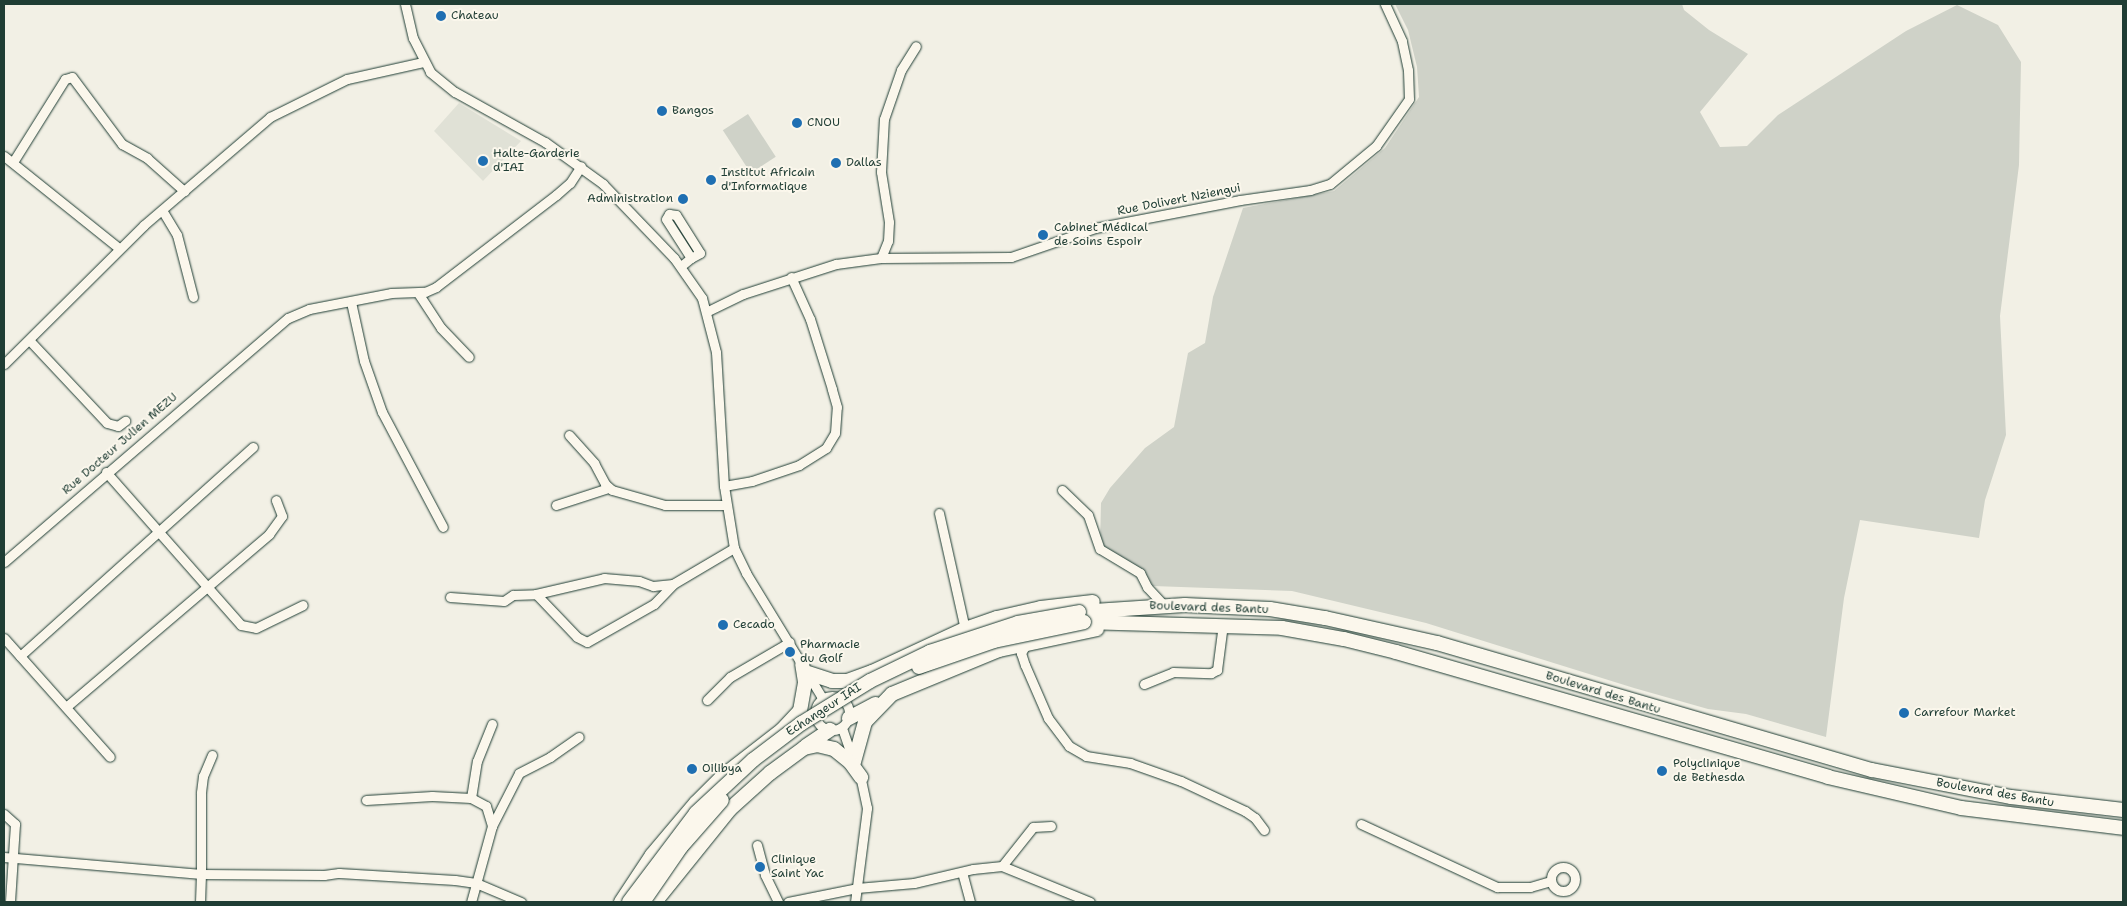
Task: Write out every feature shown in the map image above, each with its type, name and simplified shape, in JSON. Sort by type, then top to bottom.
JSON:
[{"type":"highway","points":[[621,902],[652,855],[696,803],[724,775],[782,730],[824,701],[872,672],[965,629],[1024,612],[1078,603],[1124,600],[1164,605]]},
{"type":"highway","name":"Boulevard des Bantu","points":[[1082,617],[1164,605],[1270,609],[1344,622],[1437,643],[1872,770],[2011,798],[2123,810]]},
{"type":"highway","name":"Boulevard des Bantu","points":[[1082,617],[1282,628],[1396,652],[1828,777],[1961,808],[2123,828]]},
{"type":"highway","name":"Echangeur IAI","points":[[629,902],[696,813],[753,760],[802,723],[870,681],[939,648],[1018,623],[1082,617]]},
{"type":"highway","name":"Echangeur IAI","points":[[643,902],[682,847],[723,799],[806,729],[870,692],[934,661],[1082,617]]},
{"type":"highway","points":[[655,902],[730,809],[804,748],[887,698],[973,658],[1027,642],[1074,632],[1167,622]]},
{"type":"highway","points":[[782,730],[804,702],[808,674],[838,682],[872,672]]},
{"type":"highway","points":[[852,757],[865,722],[887,698]]},
{"type":"highway","points":[[804,748],[817,745],[834,749],[850,762],[861,777]]},
{"type":"highway","points":[[2084,807],[2123,803]]},
{"type":"highway","points":[[2088,824],[2123,835]]},
{"type":"street","points":[[405,4],[412,38],[423,62],[455,92],[581,166],[634,214],[681,266],[708,310],[720,384],[725,505],[734,548],[746,573],[790,642],[824,701],[818,723],[840,725]]},
{"type":"street","name":"Rue Dolivert Nziengui","points":[[708,310],[792,277],[836,264],[881,258],[1011,258],[1095,228],[1240,200],[1286,195],[1330,184],[1376,146],[1409,99],[1408,70],[1402,41],[1385,4]]},
{"type":"street","points":[[881,258],[888,241],[889,222],[881,172],[884,119],[901,70],[916,46]]},
{"type":"street","points":[[4,364],[30,341],[119,248],[254,130],[286,107],[347,79],[423,62]]},
{"type":"street","points":[[13,162],[65,78],[72,76],[122,144],[147,158],[184,191]]},
{"type":"street","points":[[4,156],[119,248]]},
{"type":"street","points":[[469,357],[441,328],[418,293],[436,287],[485,251],[570,183],[581,166]]},
{"type":"street","points":[[162,210],[177,234],[193,297]]},
{"type":"street","points":[[681,266],[700,253],[676,215],[669,214],[666,219],[691,258]]},
{"type":"street","points":[[724,486],[752,481],[799,465],[826,448],[835,433],[837,407],[810,319],[792,277]]},
{"type":"street","name":"Rue Docteur Julien MEZU","points":[[4,562],[253,345],[288,318],[309,309],[391,293],[418,293]]},
{"type":"street","points":[[351,302],[364,361],[382,412],[443,527]]},
{"type":"street","points":[[30,341],[107,423],[118,426],[125,421]]},
{"type":"street","points":[[569,436],[594,463],[608,488]]},
{"type":"street","points":[[20,656],[253,447]]},
{"type":"street","points":[[106,472],[241,625],[249,629],[271,623],[302,605]]},
{"type":"street","points":[[556,505],[608,488],[665,505],[725,505]]},
{"type":"street","points":[[1062,490],[1088,515],[1100,549],[1140,574],[1147,587],[1164,605]]},
{"type":"street","points":[[66,707],[276,526],[282,516],[276,500]]},
{"type":"street","points":[[939,513],[965,629]]},
{"type":"street","points":[[536,594],[577,637],[587,642],[654,604],[673,584],[734,548]]},
{"type":"street","points":[[450,597],[504,601],[513,595],[536,594],[604,578],[640,581],[652,586],[673,584]]},
{"type":"street","points":[[1144,684],[1173,672],[1211,672],[1217,670],[1222,624]]},
{"type":"street","points":[[4,638],[110,757]]},
{"type":"street","points":[[708,700],[730,677],[790,642]]},
{"type":"street","points":[[1027,642],[1021,653],[1025,664],[1048,718],[1069,746],[1086,756],[1130,763],[1181,781],[1245,811],[1264,830]]},
{"type":"street","points":[[824,701],[845,702],[840,725],[861,777],[867,808],[855,902]]},
{"type":"street","points":[[471,798],[477,761],[492,724]]},
{"type":"street","points":[[471,902],[492,826],[519,774],[550,757],[579,737]]},
{"type":"street","points":[[200,902],[201,793],[206,765],[212,755]]},
{"type":"street","points":[[366,800],[432,796],[471,798],[486,806],[492,826]]},
{"type":"street","points":[[4,814],[14,824],[8,857],[10,902]]},
{"type":"street","points":[[1361,824],[1497,887],[1530,887],[1551,881]]},
{"type":"street","points":[[1002,866],[1032,826],[1051,826]]},
{"type":"street","points":[[757,845],[778,902]]},
{"type":"street","points":[[8,857],[201,874],[324,875],[339,872],[476,883],[521,902]]},
{"type":"street","points":[[788,902],[857,888],[914,883],[962,872],[1002,866],[1090,902]]},
{"type":"street","points":[[962,872],[970,902]]},
{"type":"shaded area","points":[[1395,4],[1682,4],[1684,10],[1709,30],[1748,54],[1700,112],[1720,147],[1747,146],[1778,115],[1906,31],[1957,5],[1998,25],[2021,62],[2019,165],[2000,316],[2006,435],[1985,500],[1979,538],[1860,520],[1844,598],[1826,737],[1746,714],[1708,709],[1634,688],[1426,623],[1292,591],[1153,586],[1146,575],[1100,545],[1101,503],[1110,488],[1145,448],[1174,427],[1188,353],[1205,343],[1213,297],[1243,208],[1334,191],[1385,148],[1419,97],[1417,67],[1408,30]]},
{"type":"shaded area","name":"Halte-Garderie d'IAI","points":[[459,103],[521,141],[483,181],[434,131]]},
{"type":"shaded area","points":[[748,114],[776,157],[751,173],[723,130]]},
{"type":"place","name":"Chateau","points":[[441,16]]},
{"type":"place","name":"Bangos","points":[[662,111]]},
{"type":"place","name":"CNOU","points":[[797,123]]},
{"type":"place","name":"Halte-Garderie d'IAI","points":[[483,161]]},
{"type":"place","name":"Dallas","points":[[836,163]]},
{"type":"place","name":"Institut Africain d'Informatique","points":[[711,180]]},
{"type":"place","name":"Administration","points":[[683,199]]},
{"type":"place","name":"Cabinet Médical de Soins Espoir","points":[[1043,235]]},
{"type":"place","name":"Cecado","points":[[723,625]]},
{"type":"place","name":"Pharmacie du Golf","points":[[790,652]]},
{"type":"place","name":"Carrefour Market","points":[[1904,713]]},
{"type":"place","name":"Oilibya","points":[[692,769]]},
{"type":"place","name":"Polyclinique de Bethesda","points":[[1662,771]]},
{"type":"place","name":"Clinique Saint Yac","points":[[760,867]]}]
